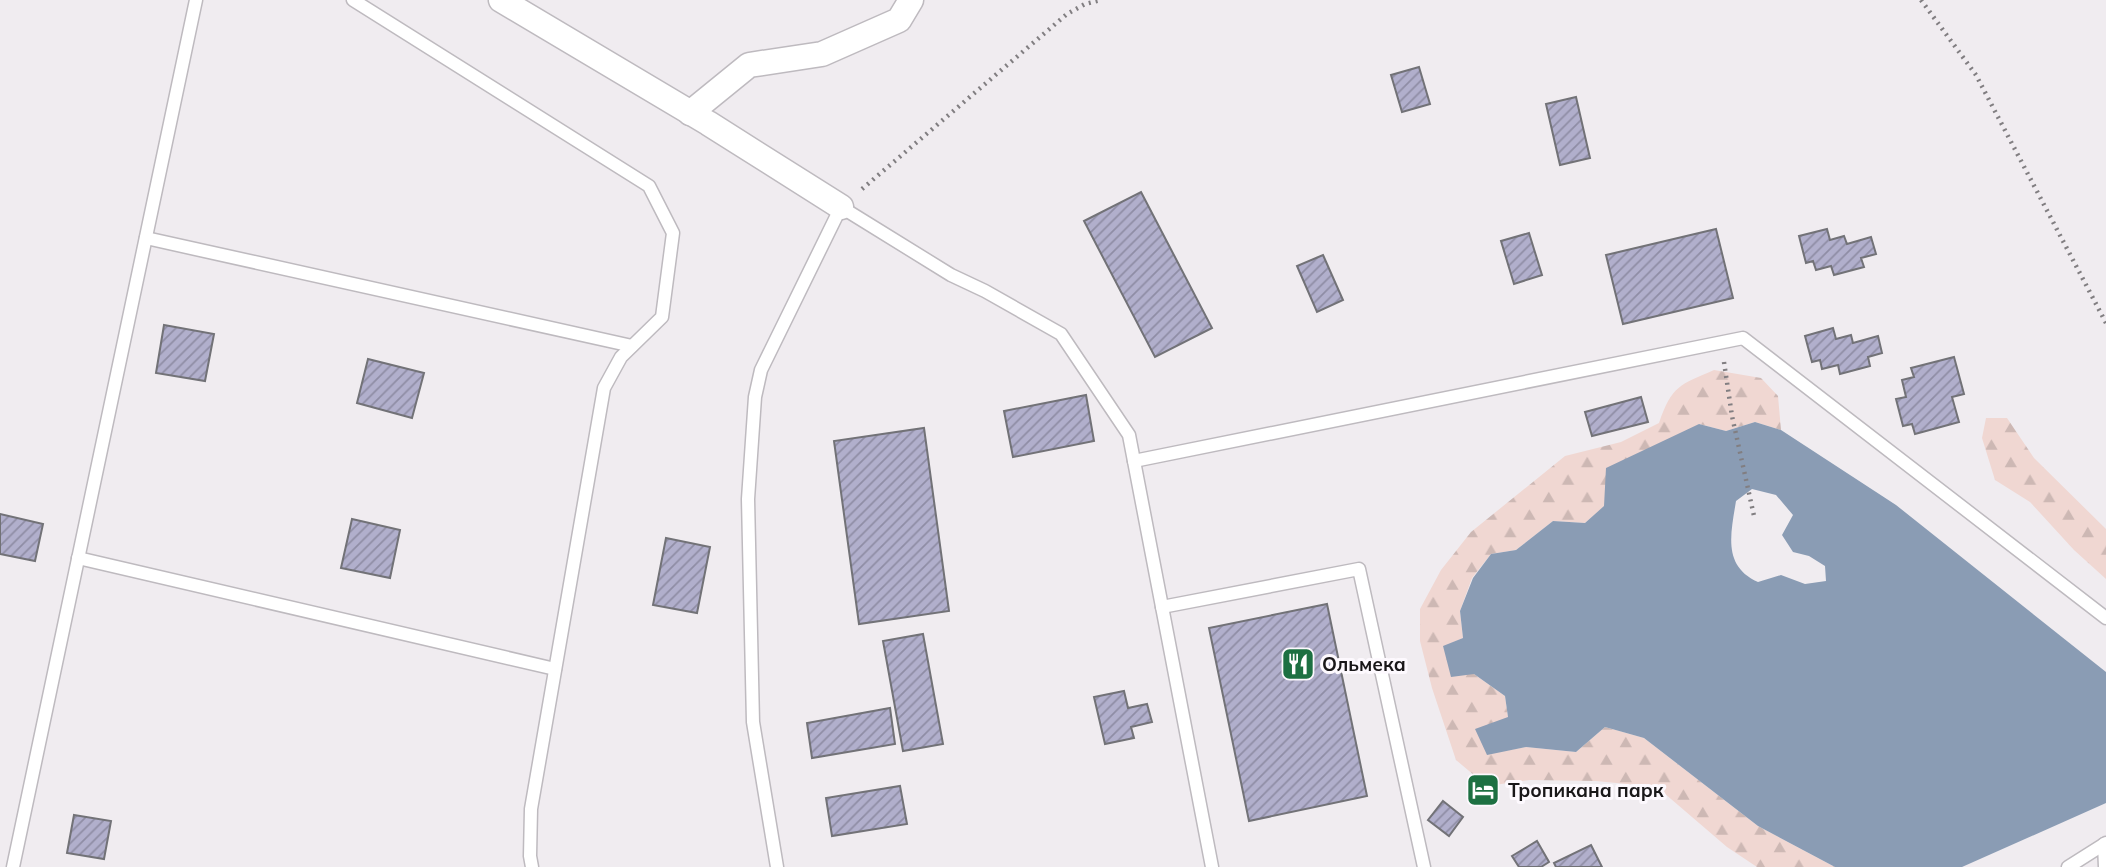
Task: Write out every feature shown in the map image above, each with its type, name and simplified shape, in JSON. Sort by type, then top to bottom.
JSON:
[{"type":"street","points":[[501,0],[841,207]]},
{"type":"street","points":[[690,113],[749,65],[822,54],[899,20],[911,0]]},
{"type":"lane","points":[[13,867],[197,0]]},
{"type":"lane","points":[[353,0],[649,186],[673,233],[662,317],[621,357],[604,388],[531,809],[532,867]]},
{"type":"lane","points":[[777,867],[753,722],[748,499],[755,397],[761,370],[841,207],[951,275],[1061,334],[1129,435],[1212,867]]},
{"type":"lane","points":[[146,238],[632,346]]},
{"type":"lane","points":[[1134,461],[1743,338],[2106,618]]},
{"type":"lane","points":[[78,558],[555,669]]},
{"type":"lane","points":[[1162,607],[1359,569],[1424,867]]},
{"type":"lane","points":[[2068,867],[2105,844]]},
{"type":"lane","points":[[2105,844],[2105,867]]},
{"type":"path","points":[[841,207],[1067,15],[1085,4],[1101,0]]},
{"type":"path","points":[[1921,0],[1976,75],[2106,323]]},
{"type":"path","points":[[1720,342],[1732,416],[1754,516]]},
{"type":"green space","points":[[1714,370],[1761,378],[1778,396],[1781,430],[1755,422],[1726,431],[1699,424],[1585,523],[1553,521],[1516,550],[1491,554],[1472,578],[1460,611],[1463,638],[1443,647],[1505,696],[1508,717],[1487,754],[1526,747],[1576,752],[1605,727],[1644,738],[1758,826],[1835,867],[1757,867],[1727,847],[1657,787],[1596,781],[1530,780],[1487,786],[1456,760],[1432,688],[1420,641],[1420,609],[1441,570],[1471,532],[1565,456],[1621,442],[1659,423],[1673,393],[1685,383]]},
{"type":"green space","points":[[1986,418],[2007,418],[2034,458],[2106,529],[2106,579],[2074,550],[2030,502],[1995,480],[1982,438]]},
{"type":"water","points":[[1755,422],[1781,430],[1896,505],[2106,672],[2106,803],[1962,867],[1835,867],[1758,826],[1644,738],[1605,727],[1576,752],[1526,747],[1487,755],[1475,729],[1508,717],[1505,696],[1474,674],[1451,677],[1443,646],[1463,638],[1460,611],[1473,578],[1491,554],[1516,550],[1553,521],[1585,523],[1604,506],[1606,468],[1699,424],[1726,431]],"holes":[[[1752,489],[1776,495],[1793,515],[1782,535],[1793,552],[1809,556],[1825,566],[1826,581],[1805,584],[1781,575],[1758,582],[1739,567],[1734,558],[1731,536],[1736,501]]]},
{"type":"building","points":[[1419,67],[1430,104],[1402,112],[1391,75]]},
{"type":"building","points":[[1576,97],[1590,158],[1560,165],[1546,104]]},
{"type":"building","points":[[1141,192],[1212,328],[1155,357],[1084,221]]},
{"type":"building","points":[[1716,229],[1733,298],[1623,324],[1606,255]]},
{"type":"building","points":[[1827,229],[1830,240],[1844,236],[1847,244],[1871,237],[1876,254],[1861,258],[1864,267],[1834,275],[1831,266],[1816,270],[1813,261],[1806,263],[1799,236]]},
{"type":"building","points":[[1529,233],[1542,275],[1514,284],[1501,241]]},
{"type":"building","points":[[1323,255],[1343,300],[1317,312],[1297,266]]},
{"type":"building","points":[[164,325],[214,334],[205,381],[156,373]]},
{"type":"building","points":[[1833,328],[1836,339],[1851,335],[1853,343],[1878,336],[1882,353],[1868,357],[1870,366],[1840,374],[1838,365],[1822,369],[1820,360],[1812,362],[1805,336]]},
{"type":"building","points":[[1954,357],[1964,394],[1952,397],[1959,422],[1915,434],[1912,424],[1903,426],[1896,399],[1906,397],[1902,380],[1914,377],[1911,368]]},
{"type":"building","points":[[368,359],[424,373],[412,418],[357,403]]},
{"type":"building","points":[[1086,395],[1094,441],[1013,457],[1004,411]]},
{"type":"building","points":[[1641,397],[1648,422],[1592,436],[1585,412]]},
{"type":"building","points":[[924,428],[949,611],[859,624],[834,441]]},
{"type":"building","points":[[0,514],[43,524],[35,561],[0,554]]},
{"type":"building","points":[[352,519],[400,530],[390,578],[341,568]]},
{"type":"building","points":[[666,538],[710,547],[697,613],[653,605]]},
{"type":"building","points":[[1327,604],[1367,796],[1249,821],[1209,628]]},
{"type":"building","points":[[923,634],[943,744],[903,751],[883,641]]},
{"type":"building","points":[[1124,691],[1128,708],[1147,704],[1152,722],[1131,727],[1134,738],[1105,744],[1094,697]]},
{"type":"building","points":[[890,708],[895,744],[812,758],[807,723]]},
{"type":"building","points":[[900,786],[907,824],[832,836],[826,798]]},
{"type":"building","points":[[1443,801],[1463,817],[1449,836],[1428,820]]},
{"type":"building","points":[[74,815],[111,821],[104,859],[67,853]]},
{"type":"building","points":[[1537,841],[1549,862],[1541,867],[1519,867],[1512,856]]},
{"type":"building","points":[[1591,845],[1602,867],[1556,867],[1554,863]]},
{"type":"place","name":"Ольмека","points":[[1298,664]]},
{"type":"place","name":"Тропикана парк","points":[[1483,790]]}]
